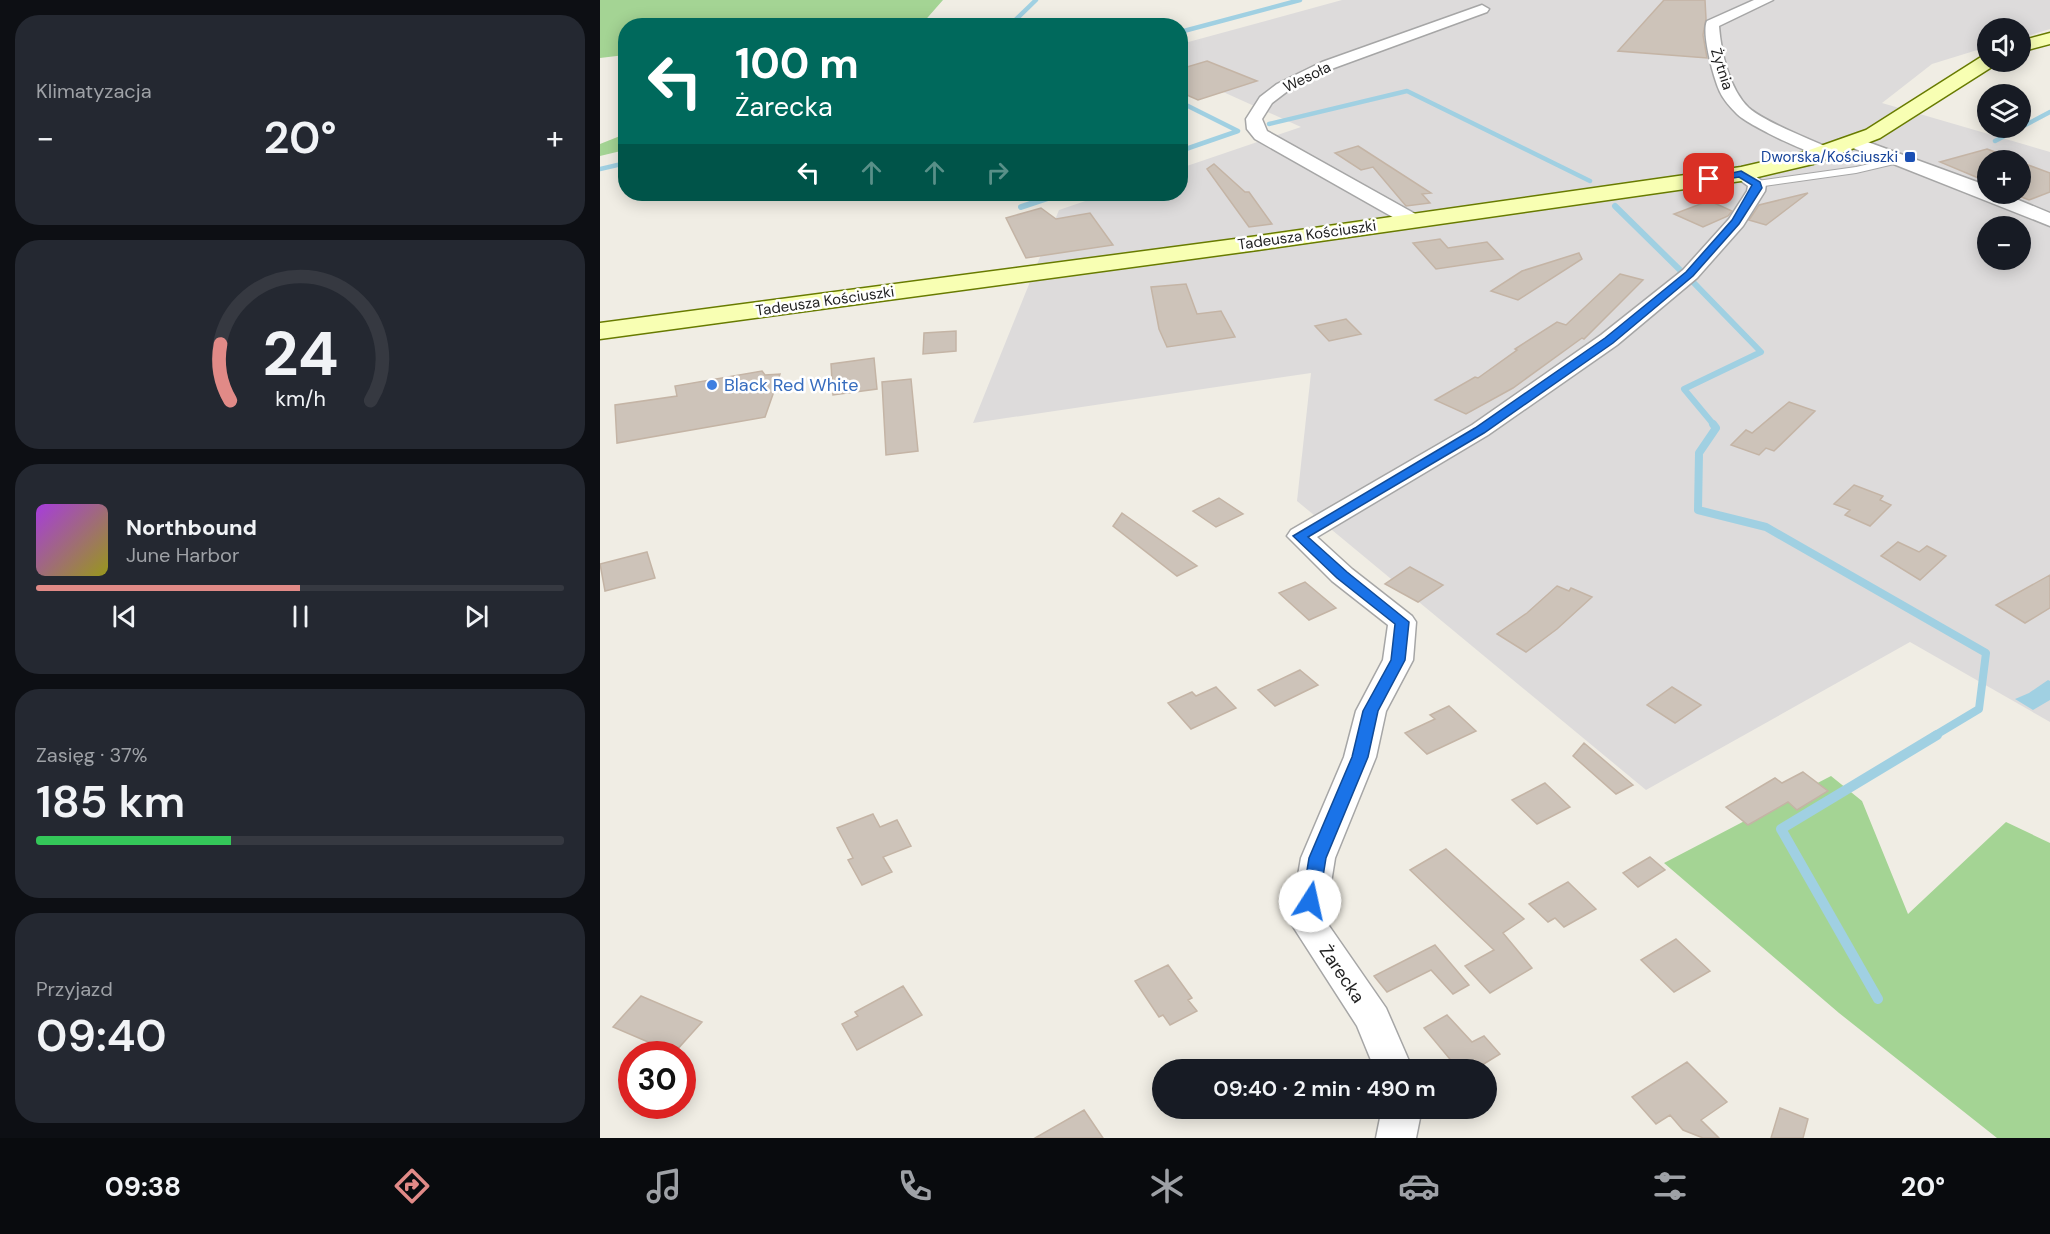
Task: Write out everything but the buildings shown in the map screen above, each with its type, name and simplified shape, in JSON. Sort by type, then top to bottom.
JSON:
[{"type":"main road","points":[[2031,44],[2050,38]]},
{"type":"main road","name":"Tadeusza Kościuszki","points":[[600,331],[1189,252],[1412,219],[1749,179],[1826,153],[1896,122],[1977,67]]},
{"type":"street","name":"Żytnia","points":[[1766,0],[1712,24],[1713,41],[1728,92],[1744,112],[1826,153]]},
{"type":"street","name":"Wesoła","points":[[1412,219],[1261,135],[1256,129],[1254,119],[1266,100],[1283,87],[1328,65],[1482,9]]},
{"type":"street","points":[[1854,142],[1977,189]]},
{"type":"street","name":"Żarecka","points":[[1389,1059],[1373,1019],[1307,922],[1318,858],[1360,757],[1371,711],[1398,660],[1402,622],[1342,575],[1300,536],[1480,430],[1609,340],[1690,274],[1736,222],[1756,191],[1749,179]]},
{"type":"street","points":[[2013,204],[2050,220]]},
{"type":"street","points":[[1396,1138],[1400,1119]]},
{"type":"lane","points":[[1749,179],[1856,170],[1904,159]]},
{"type":"shaded area","points":[[1342,0],[2050,0],[2050,29],[2031,35],[2031,18],[1977,18],[1977,50],[1932,64],[1882,103],[1977,131],[1977,138],[2002,138],[2050,152],[2050,722],[1910,642],[1646,790],[1297,501],[1311,373],[973,423],[1059,210],[1085,201],[1188,201],[1188,166],[1301,127],[1188,76],[1188,42]]},
{"type":"green space","points":[[600,0],[943,0],[927,18],[618,18],[618,56],[600,58]]},
{"type":"green space","points":[[618,137],[618,152],[600,156],[600,144]]},
{"type":"green space","points":[[1831,776],[1862,801],[1908,914],[2006,822],[2050,843],[2050,1138],[1997,1138],[1839,1013],[1664,863]]},
{"type":"water","points":[[2048,680],[2050,681],[2050,700],[2033,710],[2015,699],[2029,693]]},
{"type":"waterway","points":[[1017,18],[1036,0]]},
{"type":"waterway","points":[[1188,30],[1300,0]]},
{"type":"waterway","points":[[1269,124],[1407,91],[1590,181]]},
{"type":"waterway","points":[[1188,106],[1238,131],[1188,148]]},
{"type":"waterway","points":[[1995,141],[2050,112]]},
{"type":"waterway","points":[[600,169],[618,165]]},
{"type":"waterway","points":[[1021,207],[1039,201]]},
{"type":"waterway","points":[[1615,206],[1680,270]]},
{"type":"waterway","points":[[1693,282],[1761,352],[1684,389],[1714,425]]},
{"type":"waterway","points":[[1713,424],[1716,428],[1699,453],[1698,510],[1766,527],[1986,653],[1979,709],[1934,736]]},
{"type":"waterway","points":[[1878,999],[1781,829],[1937,735]]},
{"type":"place","name":"Dworska/Kościuszki","points":[[1910,157]]},
{"type":"place","name":"Black Red White","points":[[712,385]]},
{"type":"route","points":[[1310,901],[1318,858],[1360,757],[1371,711],[1398,660],[1402,622],[1342,575],[1300,536],[1480,430],[1609,340],[1690,274],[1736,222],[1758,188],[1757,184],[1741,174],[1709,179]]}]
